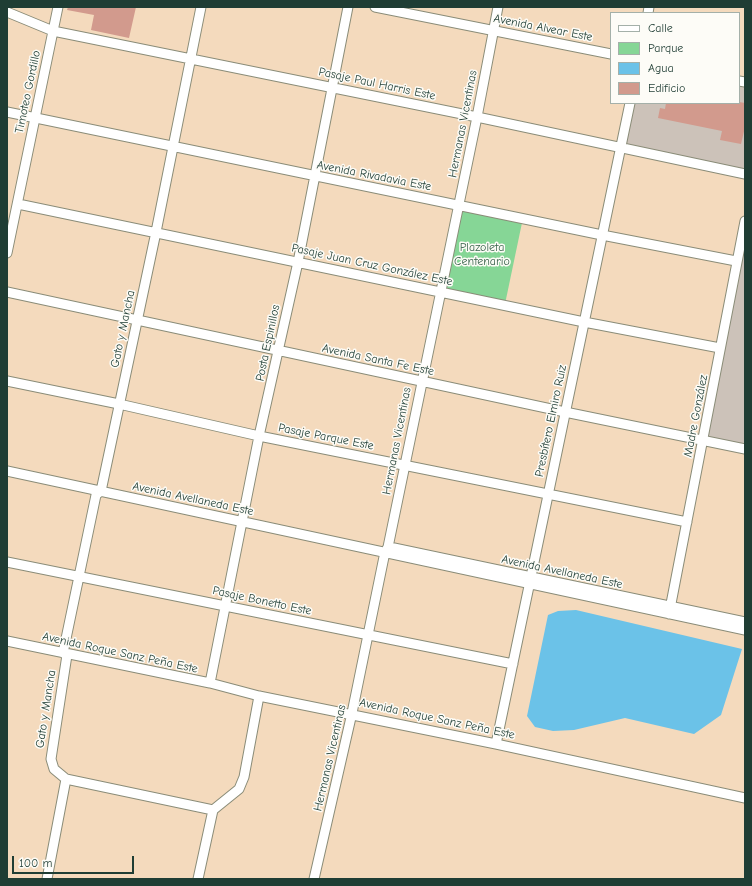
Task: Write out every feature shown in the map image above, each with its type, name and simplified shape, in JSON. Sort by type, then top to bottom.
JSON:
[{"type":"street","name":"Timoteo Gordillo","points":[[7,253],[58,7]]},
{"type":"street","name":"Gato y Mancha","points":[[66,779],[54,769],[51,759],[65,654],[78,576],[96,495],[101,491],[156,232],[201,7]]},
{"type":"street","name":"Posta Espinillos","points":[[210,683],[259,436],[298,262],[348,7]]},
{"type":"street","name":"Avenida Alvear Este","points":[[376,7],[610,54]]},
{"type":"street","name":"Hermanas Vicentinas","points":[[314,879],[352,713],[405,465],[421,381],[477,117],[498,7]]},
{"type":"street","name":"Pasaje Paul Harris Este","points":[[7,12],[53,31],[333,87],[745,174]]},
{"type":"street","name":"Presbítero Elmiro Ruiz","points":[[496,744],[630,104]]},
{"type":"street","name":"Avenida Rivadavia Este","points":[[7,112],[602,235],[736,261]]},
{"type":"street","name":"Pasaje Juan Cruz González Este","points":[[18,204],[584,322],[720,348]]},
{"type":"street","name":"Madre González","points":[[670,611],[704,440],[736,261],[745,221]]},
{"type":"street","name":"Avenida Santa Fe Este","points":[[7,292],[137,319],[278,351],[745,449]]},
{"type":"street","name":"Pasaje Parque Este","points":[[7,381],[119,404],[259,436],[687,522]]},
{"type":"street","name":"Avenida Avellaneda Este","points":[[7,471],[242,522],[375,550],[386,550],[670,611],[745,630]]},
{"type":"street","name":"Pasaje Bonetto Este","points":[[7,562],[513,664]]},
{"type":"street","name":"Avenida Avellaneda Este","points":[[670,611],[745,622]]},
{"type":"street","name":"Avenida Roque Sanz Peña Este","points":[[7,641],[210,683],[259,696],[352,713],[745,798]]},
{"type":"street","points":[[198,879],[212,810],[239,789],[244,777],[259,696]]},
{"type":"street","points":[[47,879],[66,779],[212,810]]},
{"type":"shaded area","points":[[740,81],[745,82],[745,174],[621,148],[630,104],[740,104]]},
{"type":"shaded area","points":[[745,221],[745,449],[704,440]]},
{"type":"green space","name":"Plazoleta Centenario","points":[[459,205],[523,218],[505,304],[441,292]]},
{"type":"water","points":[[576,610],[742,649],[721,715],[694,734],[625,718],[574,730],[553,731],[535,727],[527,716],[548,615],[558,611]]},
{"type":"building","points":[[68,7],[136,7],[129,38],[91,30],[94,15],[67,10]]},
{"type":"building","points":[[745,103],[745,127],[741,144],[720,140],[722,131],[658,118],[660,108],[665,109],[666,104]]}]
